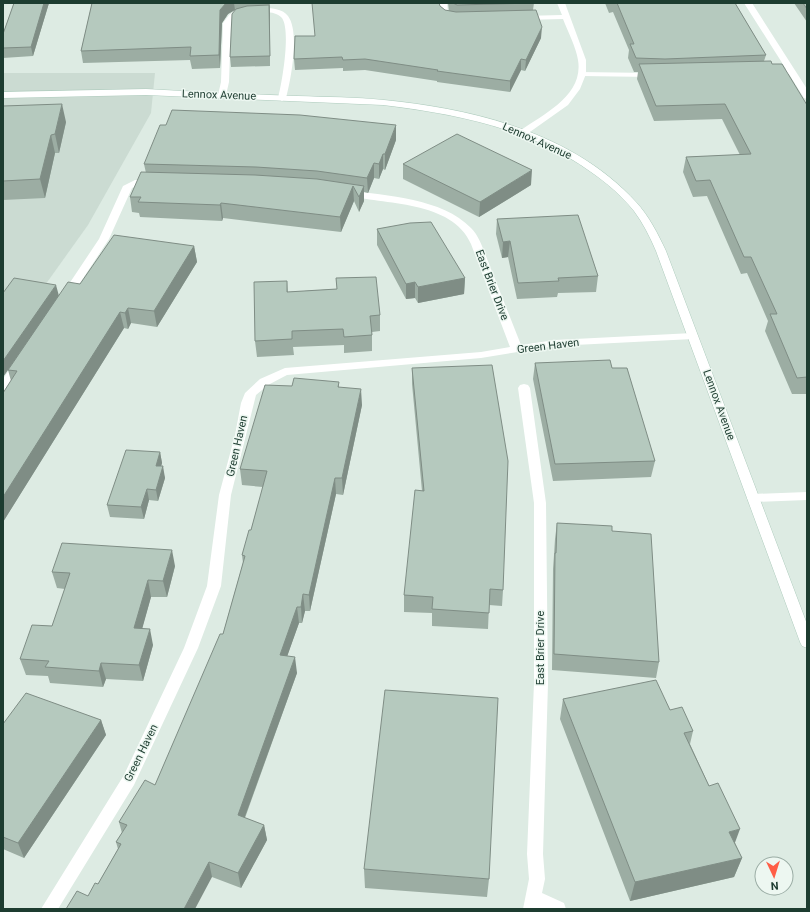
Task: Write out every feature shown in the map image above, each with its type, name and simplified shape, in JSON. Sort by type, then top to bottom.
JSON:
[{"type":"street","points":[[443,3],[444,14],[448,17],[460,19]]},
{"type":"street","points":[[524,132],[564,103],[576,89],[582,74],[582,60],[562,3]]},
{"type":"street","points":[[748,3],[807,96]]},
{"type":"street","points":[[222,95],[225,77],[227,23],[230,17],[236,13],[268,10],[284,16],[288,22],[289,66],[282,98]]},
{"type":"street","points":[[511,18],[566,17]]},
{"type":"street","points":[[761,72],[791,71]]},
{"type":"street","points":[[582,74],[663,76]]},
{"type":"street","name":"Lennox Avenue","points":[[3,94],[146,92],[383,102],[421,106],[463,114],[524,132],[556,147],[585,164],[611,183],[633,205],[648,225],[661,251],[807,642]]},
{"type":"street","points":[[60,304],[104,239],[128,186],[135,183],[159,183]]},
{"type":"street","name":"East Brier Drive","points":[[336,192],[420,205],[440,211],[461,224],[469,231],[476,244],[517,350]]},
{"type":"street","name":"Green Haven","points":[[49,909],[129,780],[191,648],[214,586],[225,495],[241,435],[246,403],[251,393],[264,382],[285,372],[449,358],[517,350],[555,343],[694,336]]},
{"type":"street","points":[[3,388],[25,355]]},
{"type":"street","name":"East Brier Drive","points":[[524,388],[540,503],[541,683],[535,854],[537,879],[532,903]]},
{"type":"street","points":[[753,498],[807,496]]},
{"type":"street","points":[[532,903],[558,909]]},
{"type":"shaded area","points":[[3,73],[155,73],[151,113],[88,225],[3,344]]},
{"type":"building","points":[[14,3],[44,3],[31,47],[3,48],[3,34]]},
{"type":"building","points":[[92,3],[226,3],[220,10],[219,55],[190,56],[191,47],[81,51]]},
{"type":"building","points":[[312,3],[439,3],[445,10],[456,12],[536,10],[542,27],[526,60],[521,59],[510,81],[365,59],[343,60],[342,57],[294,59],[295,36],[315,36]]},
{"type":"building","points":[[453,3],[534,3],[457,5]]},
{"type":"building","points":[[617,3],[735,3],[766,55],[665,59],[636,58],[630,44],[634,44]]},
{"type":"building","points":[[803,3],[807,3],[807,9]]},
{"type":"building","points":[[269,5],[270,56],[230,57],[232,14],[236,9],[247,6]]},
{"type":"building","points":[[771,61],[772,64],[782,64],[807,105],[807,377],[797,378],[770,314],[777,314],[751,257],[744,257],[710,180],[696,181],[686,157],[751,154],[725,104],[656,106],[639,64]]},
{"type":"building","points":[[62,104],[55,134],[51,135],[40,179],[3,181],[3,106]]},
{"type":"building","points":[[172,110],[300,115],[396,125],[385,154],[383,154],[379,164],[374,163],[367,178],[317,171],[256,167],[144,164],[160,125],[166,125]]},
{"type":"building","points":[[457,134],[532,170],[480,202],[403,164]]},
{"type":"building","points":[[141,172],[255,175],[317,179],[364,186],[359,197],[353,186],[340,217],[221,203],[220,205],[138,202],[141,197],[130,197]]},
{"type":"building","points":[[578,215],[598,276],[558,278],[559,281],[518,283],[510,241],[503,242],[497,219]]},
{"type":"building","points":[[431,222],[465,278],[418,287],[415,282],[406,284],[377,229],[410,223]]},
{"type":"building","points":[[114,235],[194,246],[154,311],[128,308],[125,313],[120,312],[3,497],[3,393],[17,371],[8,370],[68,282],[80,284]]},
{"type":"building","points":[[376,277],[380,315],[370,316],[372,335],[344,337],[343,329],[292,331],[292,339],[255,341],[254,282],[287,281],[287,292],[337,289],[336,278]]},
{"type":"building","points":[[14,278],[56,285],[3,361],[3,293]]},
{"type":"building","points":[[610,360],[612,368],[627,368],[655,461],[555,464],[535,363]]},
{"type":"building","points":[[492,365],[508,461],[503,590],[490,589],[489,613],[432,609],[433,597],[404,595],[415,490],[424,491],[412,368]]},
{"type":"building","points":[[294,378],[339,382],[338,387],[361,389],[342,478],[335,478],[309,595],[303,594],[301,607],[297,607],[280,655],[295,657],[238,815],[264,825],[238,873],[209,862],[184,909],[66,909],[77,891],[88,896],[95,883],[98,884],[121,844],[116,842],[127,825],[119,822],[145,780],[155,785],[220,634],[223,634],[245,556],[242,555],[249,530],[251,530],[267,471],[240,469],[265,385],[292,386]]},
{"type":"building","points":[[126,450],[160,452],[156,466],[163,466],[156,490],[147,489],[141,507],[107,505]]},
{"type":"building","points":[[557,523],[612,526],[612,531],[651,534],[659,662],[554,654],[555,553]]},
{"type":"building","points":[[62,543],[172,550],[163,581],[148,580],[134,628],[150,629],[139,665],[101,663],[99,671],[45,667],[49,661],[20,659],[32,625],[52,626],[70,573],[52,572]]},
{"type":"building","points":[[656,680],[670,710],[682,707],[693,731],[684,733],[709,786],[718,783],[740,829],[729,832],[742,858],[635,882],[563,699]]},
{"type":"building","points":[[385,690],[498,698],[489,879],[364,869]]},
{"type":"building","points":[[26,693],[101,720],[18,843],[3,837],[3,724]]}]
